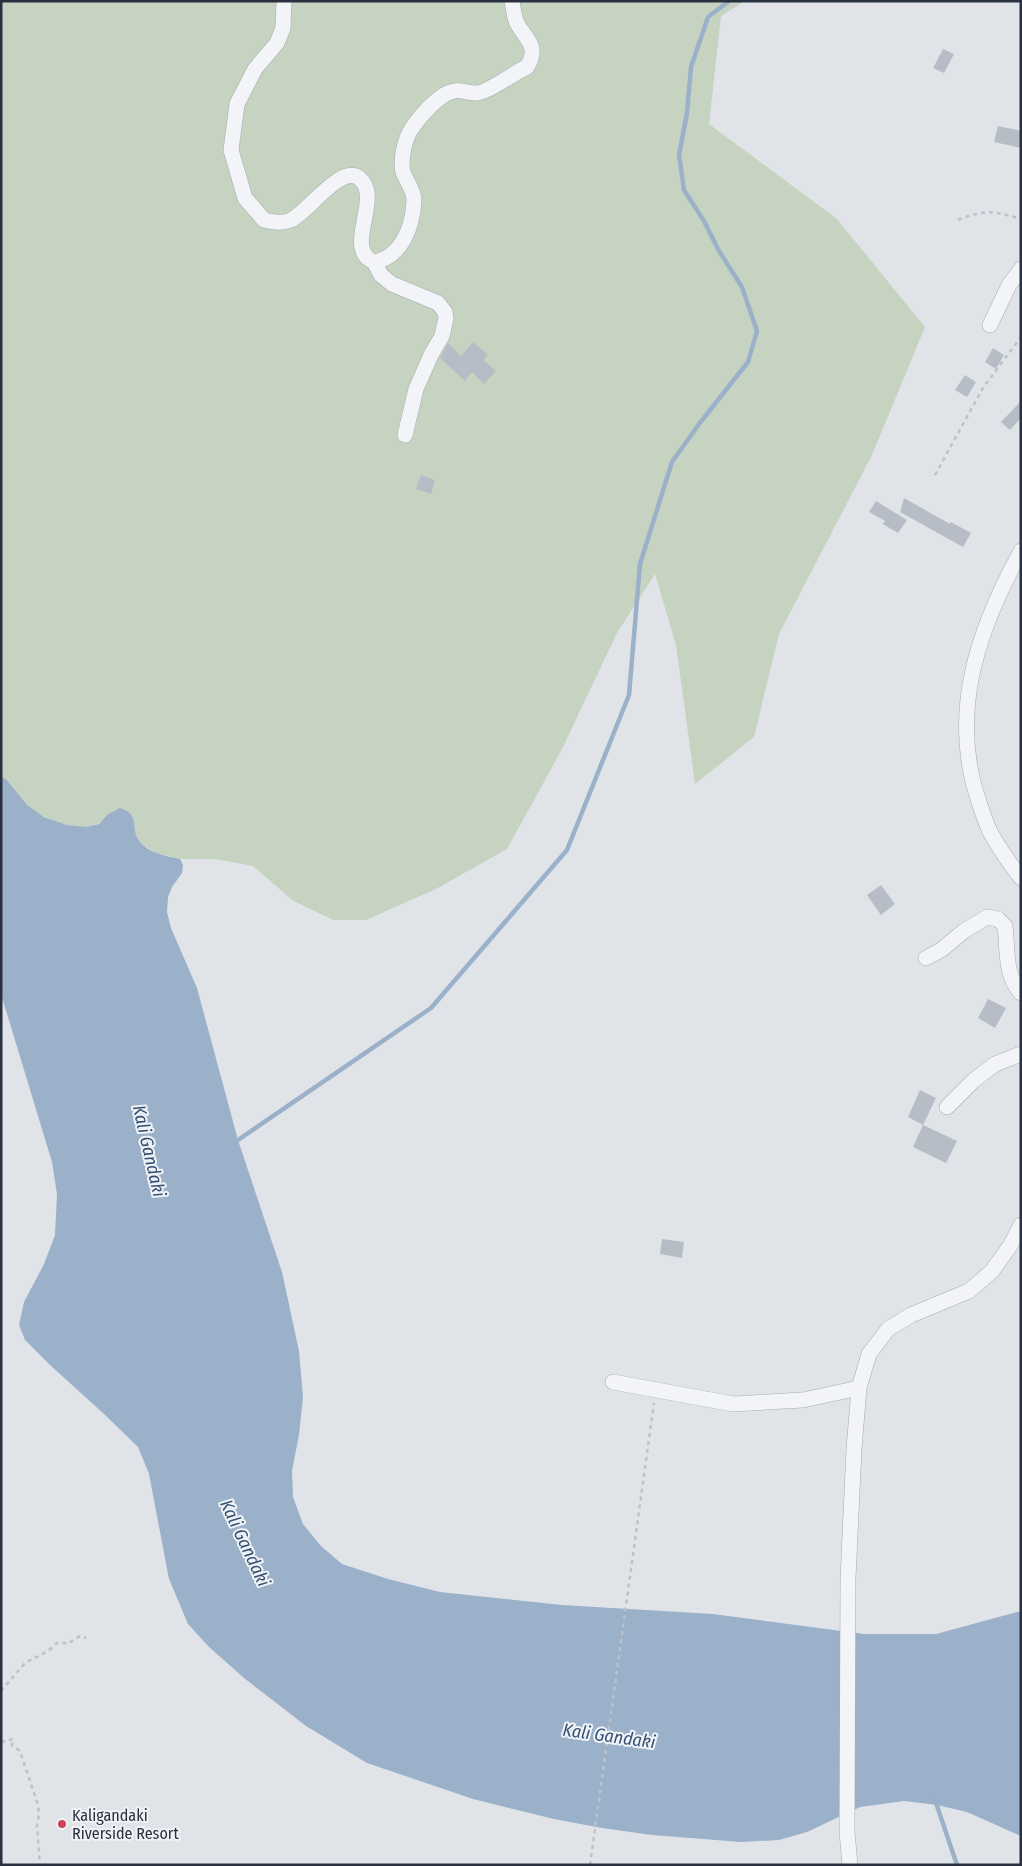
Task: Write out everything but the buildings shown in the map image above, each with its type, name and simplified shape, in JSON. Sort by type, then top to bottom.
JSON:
[{"type":"street","points":[[284,1],[283,28],[277,42],[255,69],[237,104],[231,150],[245,198],[264,220],[289,221],[302,214],[340,178],[350,175],[356,176],[365,185],[368,197],[362,252],[367,259],[374,262],[381,275],[392,284],[438,304],[445,312],[446,318],[442,336],[431,355],[416,389],[405,435]]},
{"type":"street","points":[[374,262],[388,257],[397,250],[406,236],[414,198],[404,172],[402,160],[411,130],[418,120],[444,94],[456,90],[477,93],[527,66],[531,60],[530,40],[517,22],[512,1]]},
{"type":"street","points":[[990,325],[1008,285],[1021,269]]},
{"type":"street","points":[[1021,551],[1000,588],[980,640],[970,676],[966,714],[968,752],[974,789],[992,836],[1021,878]]},
{"type":"street","points":[[926,958],[941,950],[964,931],[987,917],[998,920],[1005,926],[1008,966],[1016,988],[1021,993]]},
{"type":"street","points":[[947,1107],[973,1081],[995,1064],[1021,1054]]},
{"type":"street","points":[[850,1865],[847,1832],[848,1578],[859,1388],[869,1354],[888,1328],[911,1315],[969,1291],[992,1271],[1010,1246],[1021,1225]]},
{"type":"street","points":[[613,1382],[733,1404],[802,1400],[859,1388]]},
{"type":"path","points":[[958,220],[973,214],[998,212],[1021,220]]},
{"type":"path","points":[[935,475],[969,412],[1021,337]]},
{"type":"path","points":[[590,1865],[652,1419]]},
{"type":"path","points":[[1,1691],[25,1663],[48,1651],[57,1643],[69,1643],[80,1636],[86,1638]]},
{"type":"path","points":[[1,1742],[13,1738],[12,1745],[20,1751],[38,1805],[37,1826],[40,1865]]},
{"type":"green space","points":[[1,1],[745,1],[721,16],[709,124],[837,219],[925,327],[872,455],[779,634],[754,737],[695,784],[676,645],[655,574],[617,633],[562,749],[507,849],[436,889],[366,920],[333,920],[292,900],[253,866],[215,859],[180,859],[157,853],[141,844],[135,834],[133,815],[107,815],[99,823],[91,826],[72,826],[41,815],[26,804],[6,779],[1,777]]},
{"type":"water","name":"Kali Gandaki","points":[[1,777],[6,779],[27,805],[44,817],[67,825],[86,827],[99,824],[107,815],[120,808],[127,811],[133,818],[135,831],[144,846],[158,853],[180,859],[183,865],[182,873],[172,887],[168,897],[167,912],[171,928],[197,988],[238,1140],[282,1272],[299,1351],[303,1397],[299,1435],[292,1471],[293,1497],[303,1524],[321,1546],[342,1564],[388,1579],[440,1592],[562,1605],[713,1614],[864,1634],[936,1634],[1021,1611],[1021,1836],[967,1812],[937,1805],[904,1801],[860,1807],[807,1832],[779,1840],[741,1842],[652,1835],[554,1819],[473,1799],[367,1763],[306,1726],[244,1678],[209,1647],[188,1624],[169,1579],[149,1474],[138,1447],[25,1340],[19,1325],[24,1302],[44,1264],[55,1235],[57,1194],[52,1162],[1,994]]},
{"type":"waterway","points":[[235,1144],[238,1140],[431,1008],[567,850],[629,695],[640,564],[672,462],[748,362],[757,331],[742,287],[684,190],[679,155],[687,113],[691,67],[708,17],[729,1]]},
{"type":"waterway","points":[[935,1800],[957,1865]]},
{"type":"place","name":"Kaligandaki Riverside Resort","points":[[62,1824]]}]
